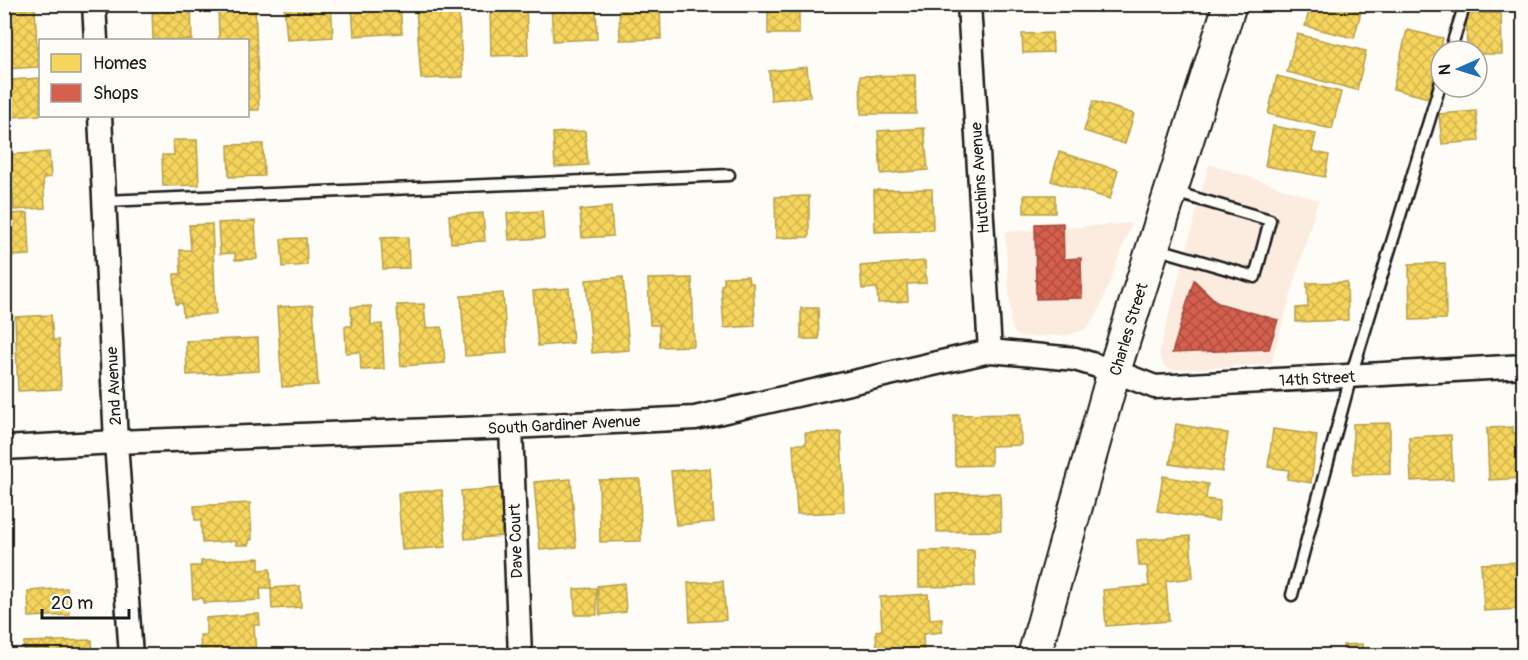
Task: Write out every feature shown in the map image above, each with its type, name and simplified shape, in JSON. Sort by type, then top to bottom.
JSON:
[{"type":"main road","name":"Charles Street","points":[[1034,656],[1114,371],[1230,4]]},
{"type":"street","points":[[94,4],[96,39]]},
{"type":"street","name":"Hutchins Avenue","points":[[969,4],[990,351]]},
{"type":"street","name":"2nd Avenue","points":[[100,117],[116,442],[131,656]]},
{"type":"street","name":"South Gardiner Avenue","points":[[4,448],[695,418],[990,351],[1075,359],[1114,371]]},
{"type":"street","name":"14th Street","points":[[1114,371],[1155,387],[1524,366]]},
{"type":"street","name":"Dave Court","points":[[511,427],[520,656]]},
{"type":"lane","points":[[1454,39],[1465,4]]},
{"type":"lane","points":[[1292,595],[1351,376],[1436,99]]},
{"type":"lane","points":[[104,201],[729,175]]},
{"type":"lane","points":[[1153,247],[1255,277],[1270,220],[1171,191]]},
{"type":"shaded area","points":[[1209,164],[1318,200],[1271,364],[1174,370],[1164,366],[1159,353]]},
{"type":"shaded area","points":[[1132,223],[1098,313],[1086,329],[1069,335],[1023,337],[1015,334],[1011,324],[1005,232]]},
{"type":"building: Homes","points":[[152,4],[191,4],[192,39],[153,39]]},
{"type":"building: Homes","points":[[218,4],[255,4],[259,110],[249,110],[249,39],[219,39]]},
{"type":"building: Homes","points":[[284,4],[331,4],[333,37],[287,40]]},
{"type":"building: Homes","points":[[352,4],[400,4],[402,33],[354,36]]},
{"type":"building: Homes","points":[[431,4],[458,4],[463,77],[421,79],[416,8],[431,7]]},
{"type":"building: Homes","points":[[490,4],[526,4],[528,55],[491,56]]},
{"type":"building: Homes","points":[[551,4],[596,4],[597,39],[553,41]]},
{"type":"building: Homes","points":[[619,4],[660,4],[661,39],[620,40]]},
{"type":"building: Homes","points":[[768,4],[830,4],[830,8],[799,9],[799,34],[768,34]]},
{"type":"building: Homes","points":[[1116,4],[1167,4],[1167,10]]},
{"type":"building: Homes","points":[[1311,4],[1363,4],[1354,38],[1305,26]]},
{"type":"building: Homes","points":[[35,8],[38,67],[4,69],[4,9]]},
{"type":"building: Homes","points":[[1466,13],[1501,13],[1502,54],[1489,54],[1489,39],[1467,39]]},
{"type":"building: Homes","points":[[1407,30],[1443,38],[1429,39],[1429,98],[1393,89]]},
{"type":"building: Homes","points":[[1052,33],[1053,52],[1023,53],[1022,34]]},
{"type":"building: Homes","points":[[1297,34],[1366,51],[1357,90],[1287,72]]},
{"type":"building: Homes","points":[[807,67],[810,97],[771,100],[769,71]]},
{"type":"building: Homes","points":[[915,75],[916,114],[861,114],[860,76]]},
{"type":"building: Homes","points":[[1277,76],[1341,92],[1332,129],[1268,114]]},
{"type":"building: Homes","points":[[39,78],[39,115],[12,117],[11,80]]},
{"type":"building: Homes","points":[[1093,101],[1134,114],[1125,144],[1084,131]]},
{"type":"building: Homes","points":[[1476,111],[1479,141],[1442,144],[1439,114]]},
{"type":"building: Homes","points":[[1273,126],[1316,134],[1312,151],[1329,155],[1325,177],[1265,166]]},
{"type":"building: Homes","points":[[924,128],[928,170],[881,174],[878,131]]},
{"type":"building: Homes","points":[[585,131],[588,165],[555,167],[553,133]]},
{"type":"building: Homes","points":[[173,140],[197,140],[199,185],[163,186],[162,155],[174,155]]},
{"type":"building: Homes","points":[[263,144],[264,176],[229,177],[228,145]]},
{"type":"building: Homes","points":[[49,152],[51,177],[43,178],[45,208],[14,210],[13,196],[4,196],[4,155]]},
{"type":"building: Homes","points":[[1059,152],[1118,170],[1110,199],[1051,181]]},
{"type":"building: Homes","points":[[932,189],[933,230],[875,232],[874,190]]},
{"type":"building: Homes","points":[[1024,195],[1055,195],[1055,213],[1024,213]]},
{"type":"building: Homes","points":[[809,196],[809,237],[776,238],[775,197]]},
{"type":"building: Homes","points":[[611,207],[613,236],[582,238],[580,210]]},
{"type":"building: Homes","points":[[542,211],[544,238],[509,240],[507,213]]},
{"type":"building: Homes","points":[[28,213],[30,255],[9,256],[8,214]]},
{"type":"building: Homes","points":[[483,213],[485,241],[451,243],[449,215]]},
{"type":"building: Homes","points":[[255,221],[257,259],[235,260],[235,253],[220,254],[218,223]]},
{"type":"building: Homes","points":[[212,224],[216,314],[183,316],[182,303],[176,304],[174,274],[181,274],[180,250],[191,250],[189,225]]},
{"type":"building: Homes","points":[[408,237],[409,268],[383,269],[381,238]]},
{"type":"building: Homes","points":[[306,238],[307,265],[283,267],[281,239]]},
{"type":"building: Homes","points":[[925,261],[926,283],[907,284],[908,301],[878,303],[877,288],[862,289],[860,266]]},
{"type":"building: Homes","points":[[1445,263],[1446,319],[1410,320],[1409,264]]},
{"type":"building: Homes","points":[[748,276],[749,283],[753,283],[755,326],[724,328],[721,285],[724,284],[724,277]]},
{"type":"building: Homes","points":[[623,277],[629,350],[592,353],[586,280]]},
{"type":"building: Homes","points":[[692,278],[694,346],[660,347],[659,325],[650,325],[648,279]]},
{"type":"building: Homes","points":[[1347,282],[1348,320],[1296,322],[1296,308],[1308,307],[1307,283]]},
{"type":"building: Homes","points":[[569,288],[573,343],[538,346],[533,291]]},
{"type":"building: Homes","points":[[503,293],[507,353],[465,356],[461,296]]},
{"type":"building: Homes","points":[[424,304],[426,328],[442,327],[445,363],[401,366],[397,305]]},
{"type":"building: Homes","points":[[313,305],[318,385],[282,387],[277,307]]},
{"type":"building: Homes","points":[[371,306],[371,325],[382,324],[384,369],[361,370],[360,352],[346,353],[345,326],[352,326],[351,307]]},
{"type":"building: Homes","points":[[801,308],[818,308],[819,339],[801,339]]},
{"type":"building: Homes","points":[[51,315],[53,340],[59,340],[61,389],[18,391],[15,317]]},
{"type":"building: Homes","points":[[258,338],[259,371],[187,375],[186,341]]},
{"type":"building: Homes","points":[[1020,414],[1021,445],[991,446],[991,465],[955,466],[954,415]]},
{"type":"building: Homes","points":[[1390,423],[1390,474],[1353,475],[1353,424]]},
{"type":"building: Homes","points":[[1176,424],[1228,433],[1222,472],[1170,464]]},
{"type":"building: Homes","points":[[1513,427],[1513,433],[1518,433],[1518,450],[1524,449],[1524,478],[1489,480],[1487,428]]},
{"type":"building: Homes","points":[[1273,429],[1317,435],[1311,483],[1287,479],[1289,470],[1268,467]]},
{"type":"building: Homes","points":[[841,432],[844,512],[797,514],[793,444],[806,444],[805,433]]},
{"type":"building: Homes","points":[[1451,435],[1453,479],[1411,481],[1409,437]]},
{"type":"building: Homes","points":[[710,468],[714,522],[676,525],[671,471]]},
{"type":"building: Homes","points":[[1163,476],[1208,484],[1206,499],[1220,501],[1218,521],[1157,511]]},
{"type":"building: Homes","points":[[571,479],[576,547],[540,550],[534,482]]},
{"type":"building: Homes","points":[[640,479],[641,541],[600,542],[599,480]]},
{"type":"building: Homes","points":[[501,488],[504,536],[465,539],[461,491]]},
{"type":"building: Homes","points":[[442,490],[446,547],[402,550],[398,493]]},
{"type":"building: Homes","points":[[1000,493],[1001,531],[937,532],[936,494]]},
{"type":"building: Homes","points":[[250,503],[252,540],[249,540],[249,545],[236,545],[236,541],[202,543],[201,520],[195,520],[194,506]]},
{"type":"building: Homes","points":[[1190,536],[1193,578],[1166,581],[1169,621],[1106,626],[1103,590],[1149,586],[1147,566],[1139,566],[1137,540]]},
{"type":"building: Homes","points":[[974,550],[975,586],[919,587],[919,551]]},
{"type":"building: Homes","points":[[259,558],[259,570],[270,569],[271,588],[260,588],[261,600],[203,603],[203,598],[193,599],[191,566],[201,566],[201,561]]},
{"type":"building: Homes","points":[[1519,562],[1521,609],[1484,611],[1481,564]]},
{"type":"building: Homes","points":[[723,581],[726,620],[690,622],[688,583]]},
{"type":"building: Homes","points":[[624,583],[626,612],[600,615],[597,586]]},
{"type":"building: Homes","points":[[300,586],[301,607],[272,609],[271,588]]},
{"type":"building: Homes","points":[[67,588],[69,615],[29,617],[28,591]]},
{"type":"building: Homes","points":[[596,588],[597,615],[575,615],[574,589]]},
{"type":"building: Homes","points":[[928,594],[930,619],[942,618],[942,632],[923,634],[924,656],[877,656],[876,631],[882,630],[880,597]]},
{"type":"building: Homes","points":[[259,614],[260,625],[254,625],[256,655],[201,656],[200,635],[206,635],[206,618]]},
{"type":"building: Homes","points":[[92,640],[93,656],[24,656],[24,642]]},
{"type":"building: Homes","points":[[1362,644],[1363,656],[1344,656],[1343,645]]},
{"type":"building: Shops","points":[[1063,223],[1064,259],[1081,258],[1082,298],[1036,299],[1035,224]]},
{"type":"building: Shops","points":[[1194,280],[1218,303],[1278,320],[1269,349],[1172,353]]}]
